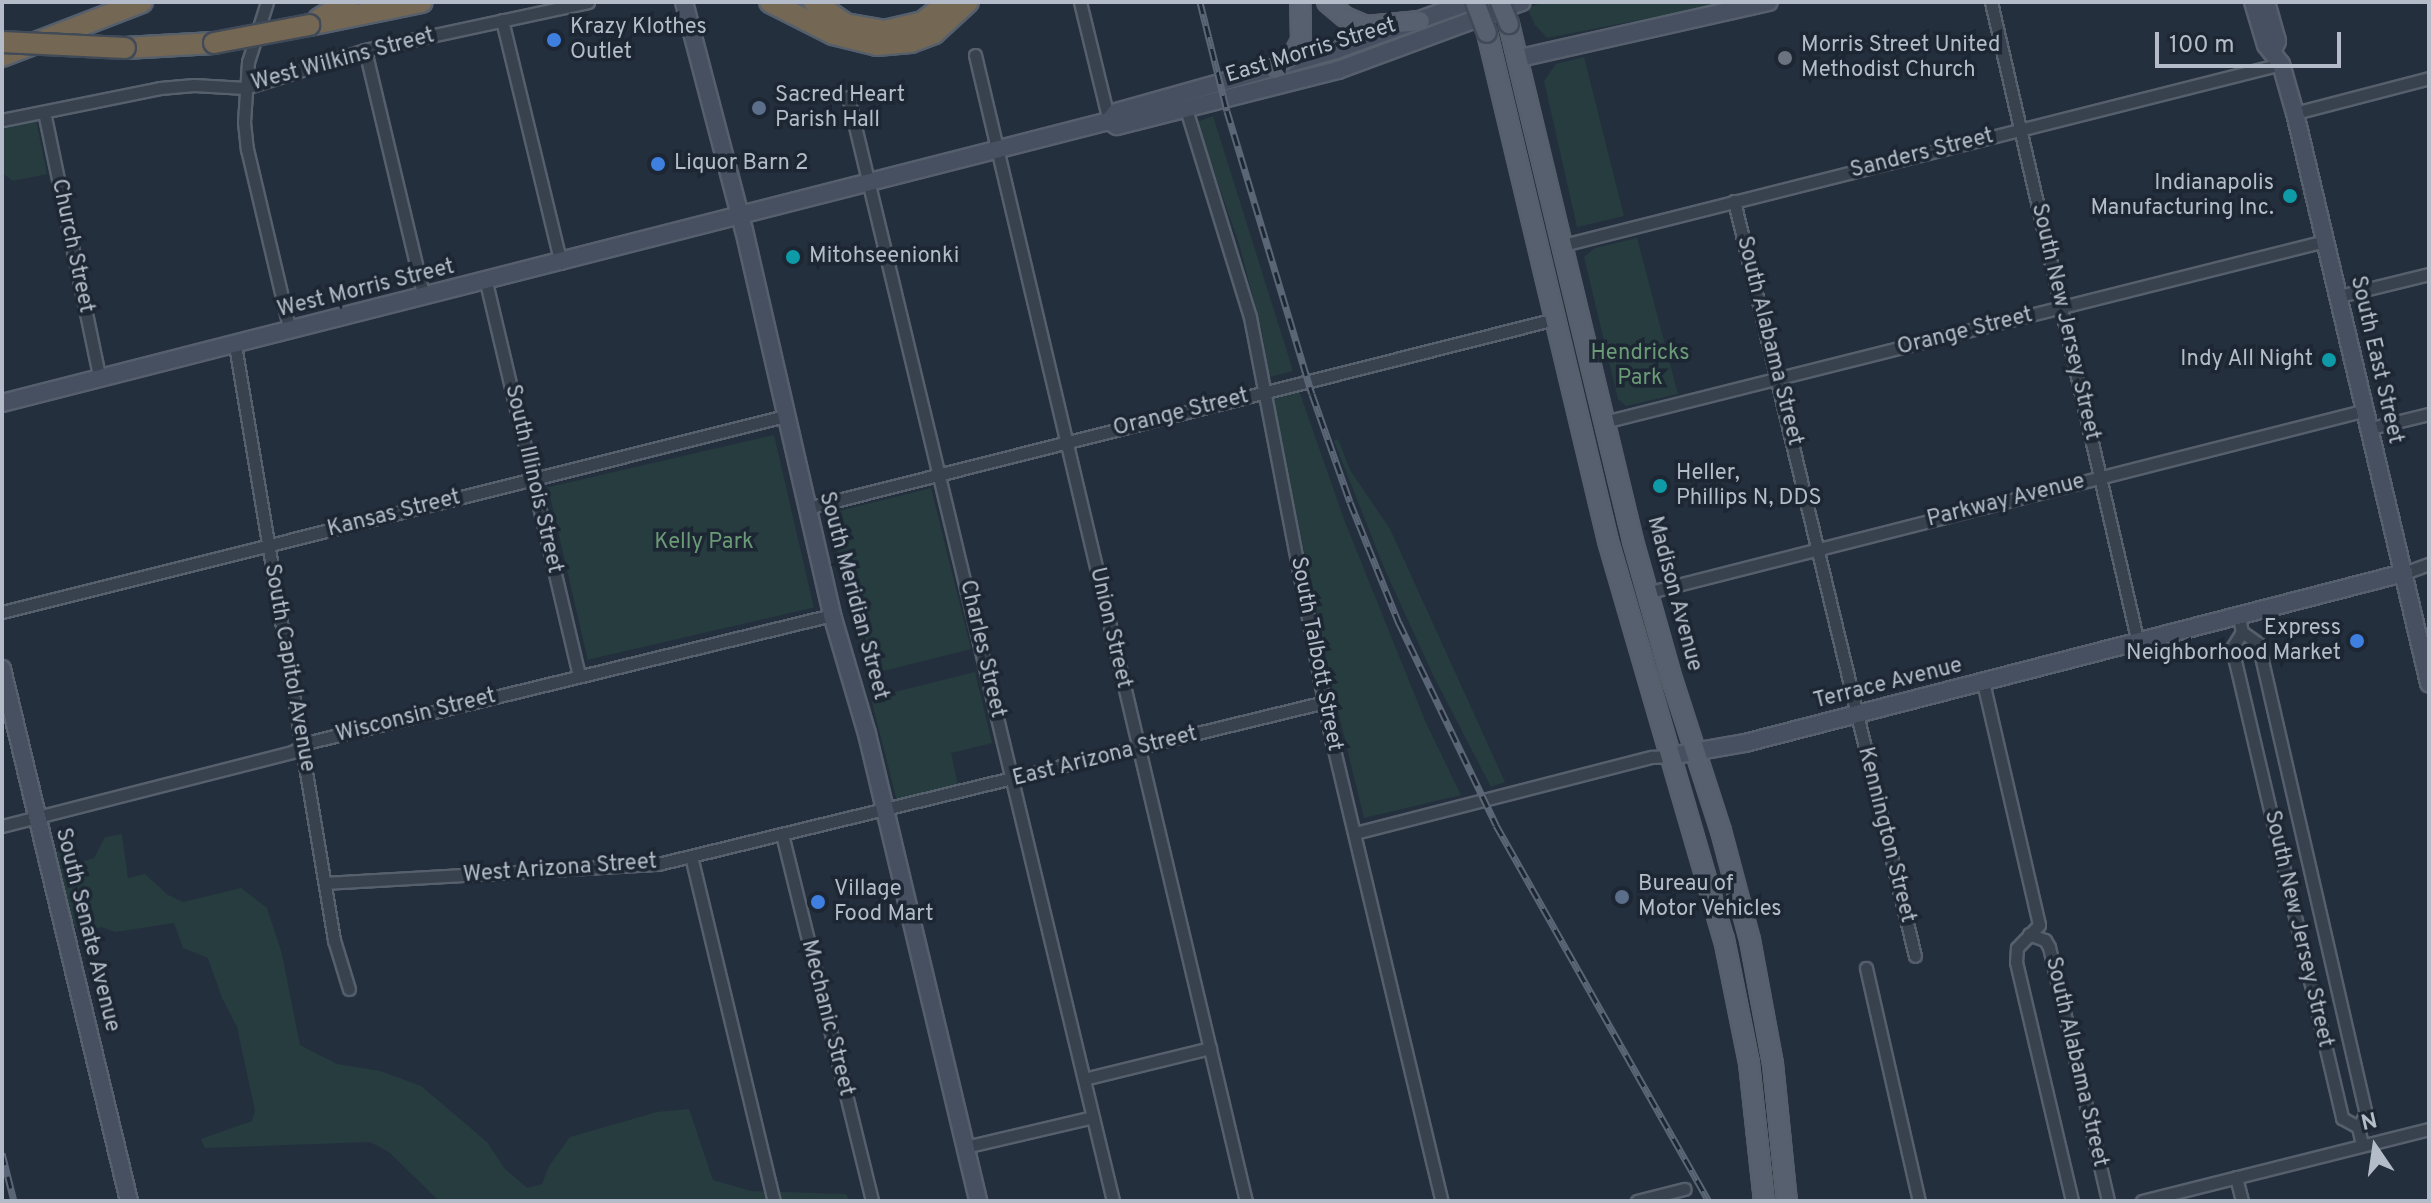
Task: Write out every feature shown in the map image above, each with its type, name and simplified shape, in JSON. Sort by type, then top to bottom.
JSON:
[{"type":"highway","points":[[2,56],[142,2]]},
{"type":"highway","points":[[309,25],[347,2]]},
{"type":"highway","points":[[2,42],[125,48],[214,43],[422,2]]},
{"type":"highway","points":[[770,2],[833,34],[877,45],[911,42],[934,33],[968,2]]},
{"type":"highway","points":[[814,2],[845,24],[884,31],[923,22],[949,2]]},
{"type":"main road","name":"South Meridian Street","points":[[684,2],[740,216],[832,615],[886,810],[978,1201]]},
{"type":"main road","points":[[1275,69],[1292,57],[1301,41],[1300,2]]},
{"type":"main road","points":[[1327,2],[1345,17],[1366,26],[1420,21]]},
{"type":"main road","name":"East Morris Street","points":[[740,216],[1109,121],[1116,112],[1275,69],[1469,2]]},
{"type":"main road","points":[[1475,2],[1487,33],[1611,554],[1702,853],[1733,978],[1749,1063],[1764,1201]]},
{"type":"main road","name":"Madison Avenue","points":[[1500,2],[1520,58],[1646,593],[1738,892],[1773,1064],[1787,1201]]},
{"type":"main road","name":"East Morris Street","points":[[1109,121],[1117,126],[1338,70],[1522,2]]},
{"type":"main road","points":[[1520,58],[1769,2]]},
{"type":"main road","name":"South East Street","points":[[2253,2],[2266,45],[2277,57]]},
{"type":"main road","name":"South East Street","points":[[2266,2],[2277,41],[2277,57],[2295,113],[2371,428],[2429,683]]},
{"type":"main road","name":"West Morris Street","points":[[2,403],[740,216]]},
{"type":"main road","name":"Terrace Avenue","points":[[1670,756],[1696,753],[2138,643],[2240,624],[2404,573]]},
{"type":"main road","name":"South Senate Avenue","points":[[2,669],[129,1201]]},
{"type":"street","points":[[267,2],[250,52],[245,88],[247,149],[290,331]]},
{"type":"street","name":"West Wilkins Street","points":[[2,120],[169,87],[245,88],[365,50],[588,2]]},
{"type":"street","points":[[1080,2],[1109,121]]},
{"type":"street","name":"South New Jersey Street","points":[[1991,2],[2138,643]]},
{"type":"street","points":[[502,20],[561,263]]},
{"type":"street","points":[[365,50],[424,297]]},
{"type":"street","name":"Union Street","points":[[975,55],[1246,1201]]},
{"type":"street","name":"Sanders Street","points":[[1563,245],[2019,130],[2277,57]]},
{"type":"street","points":[[2295,113],[2429,78]]},
{"type":"street","name":"Charles Street","points":[[848,97],[1113,1201]]},
{"type":"street","name":"South Talbott Street","points":[[1186,109],[1250,317],[1325,702],[1442,1201]]},
{"type":"street","name":"Church Street","points":[[44,112],[100,379]]},
{"type":"street","name":"South Alabama Street","points":[[1734,201],[1779,379],[1856,714]]},
{"type":"street","name":"Orange Street","points":[[1604,422],[2325,241]]},
{"type":"street","points":[[2339,296],[2429,274]]},
{"type":"street","name":"South Illinois Street","points":[[486,282],[579,676]]},
{"type":"street","name":"Orange Street","points":[[807,508],[1555,319]]},
{"type":"street","name":"South Capitol Avenue","points":[[235,345],[336,948],[349,978],[349,989]]},
{"type":"street","name":"Parkway Avenue","points":[[1646,593],[2366,410]]},
{"type":"street","points":[[2371,428],[2429,414]]},
{"type":"street","name":"Kansas Street","points":[[2,612],[785,416]]},
{"type":"street","name":"Terrace Avenue","points":[[2404,573],[2429,564]]},
{"type":"street","name":"Wisconsin Street","points":[[2,826],[292,752],[302,746],[832,615]]},
{"type":"street","name":"South New Jersey Street","points":[[2358,1127],[2342,1118],[2242,694],[2232,648],[2240,624],[2258,643],[2366,1114],[2358,1127],[2362,1145]]},
{"type":"street","name":"South Alabama Street","points":[[1983,682],[2039,925],[2017,948],[2016,962],[2072,1201]]},
{"type":"street","name":"East Arizona Street","points":[[886,810],[1325,702]]},
{"type":"street","name":"Kennington Street","points":[[1856,714],[1915,956]]},
{"type":"street","name":"Terrace Avenue","points":[[1355,833],[1652,757],[1670,756]]},
{"type":"street","name":"West Arizona Street","points":[[325,883],[650,865],[886,810]]},
{"type":"street","name":"Mechanic Street","points":[[782,834],[872,1201]]},
{"type":"street","points":[[691,856],[774,1201]]},
{"type":"street","name":"South Alabama Street","points":[[2029,934],[2045,940],[2049,947],[2108,1201]]},
{"type":"street","points":[[1866,968],[1919,1201]]},
{"type":"street","points":[[1084,1079],[1210,1048]]},
{"type":"street","points":[[965,1147],[1093,1117]]},
{"type":"street","points":[[2142,1201],[2429,1129]]},
{"type":"street","points":[[2236,1177],[2242,1201]]},
{"type":"street","points":[[1637,1201],[1684,1189]]},
{"type":"green space","points":[[1544,2],[1732,2],[1547,38],[1535,25],[1527,8]]},
{"type":"green space","points":[[1584,57],[1624,216],[1577,227],[1544,81],[1556,64]]},
{"type":"green space","points":[[1213,116],[1293,371],[1269,377],[1262,331],[1239,244],[1197,122]]},
{"type":"green space","points":[[36,119],[47,174],[13,181],[2,173],[2,126]]},
{"type":"green space","name":"Hendricks Park","points":[[1637,238],[1678,394],[1626,406],[1618,399],[1584,257],[1595,248]]},
{"type":"green space","points":[[1298,388],[1345,522],[1426,723],[1461,795],[1364,818],[1333,691],[1272,396]]},
{"type":"green space","name":"Kelly Park","points":[[774,435],[814,607],[588,660],[548,487]]},
{"type":"green space","points":[[1338,439],[1350,470],[1390,529],[1505,782],[1491,787],[1433,675],[1385,570],[1334,441]]},
{"type":"green space","points":[[931,488],[971,649],[868,675],[828,514]]},
{"type":"green space","points":[[975,672],[992,743],[951,753],[958,785],[897,801],[871,698]]},
{"type":"green space","points":[[122,834],[128,878],[145,874],[168,895],[183,902],[241,888],[267,908],[282,954],[300,1045],[337,1064],[380,1071],[421,1086],[487,1142],[505,1169],[527,1188],[542,1184],[549,1166],[570,1137],[657,1112],[689,1109],[713,1180],[751,1191],[846,1194],[850,1201],[439,1201],[389,1152],[370,1142],[205,1148],[201,1139],[252,1121],[255,1111],[237,1027],[222,998],[208,958],[183,948],[174,923],[115,932],[102,927],[83,932],[72,925],[54,854],[62,847],[82,862],[94,858],[105,837]]},
{"type":"railway","points":[[1200,2],[1227,111],[1312,394],[1350,502],[1399,623],[1496,825],[1709,1201]]},
{"type":"railway","points":[[2,1153],[14,1201]]},
{"type":"place","name":"Krazy Klothes Outlet","points":[[554,40]]},
{"type":"place","name":"Morris Street United Methodist Church","points":[[1785,58]]},
{"type":"place","name":"Sacred Heart Parish Hall","points":[[759,108]]},
{"type":"place","name":"Liquor Barn 2","points":[[658,164]]},
{"type":"place","name":"Indianapolis Manufacturing Inc.","points":[[2290,196]]},
{"type":"place","name":"Mitohseenionki","points":[[793,257]]},
{"type":"place","name":"Indy All Night","points":[[2329,360]]},
{"type":"place","name":"Heller, Phillips N, DDS","points":[[1660,486]]},
{"type":"place","name":"Express Neighborhood Market","points":[[2357,641]]},
{"type":"place","name":"Bureau of Motor Vehicles","points":[[1622,897]]},
{"type":"place","name":"Village Food Mart","points":[[818,902]]}]
